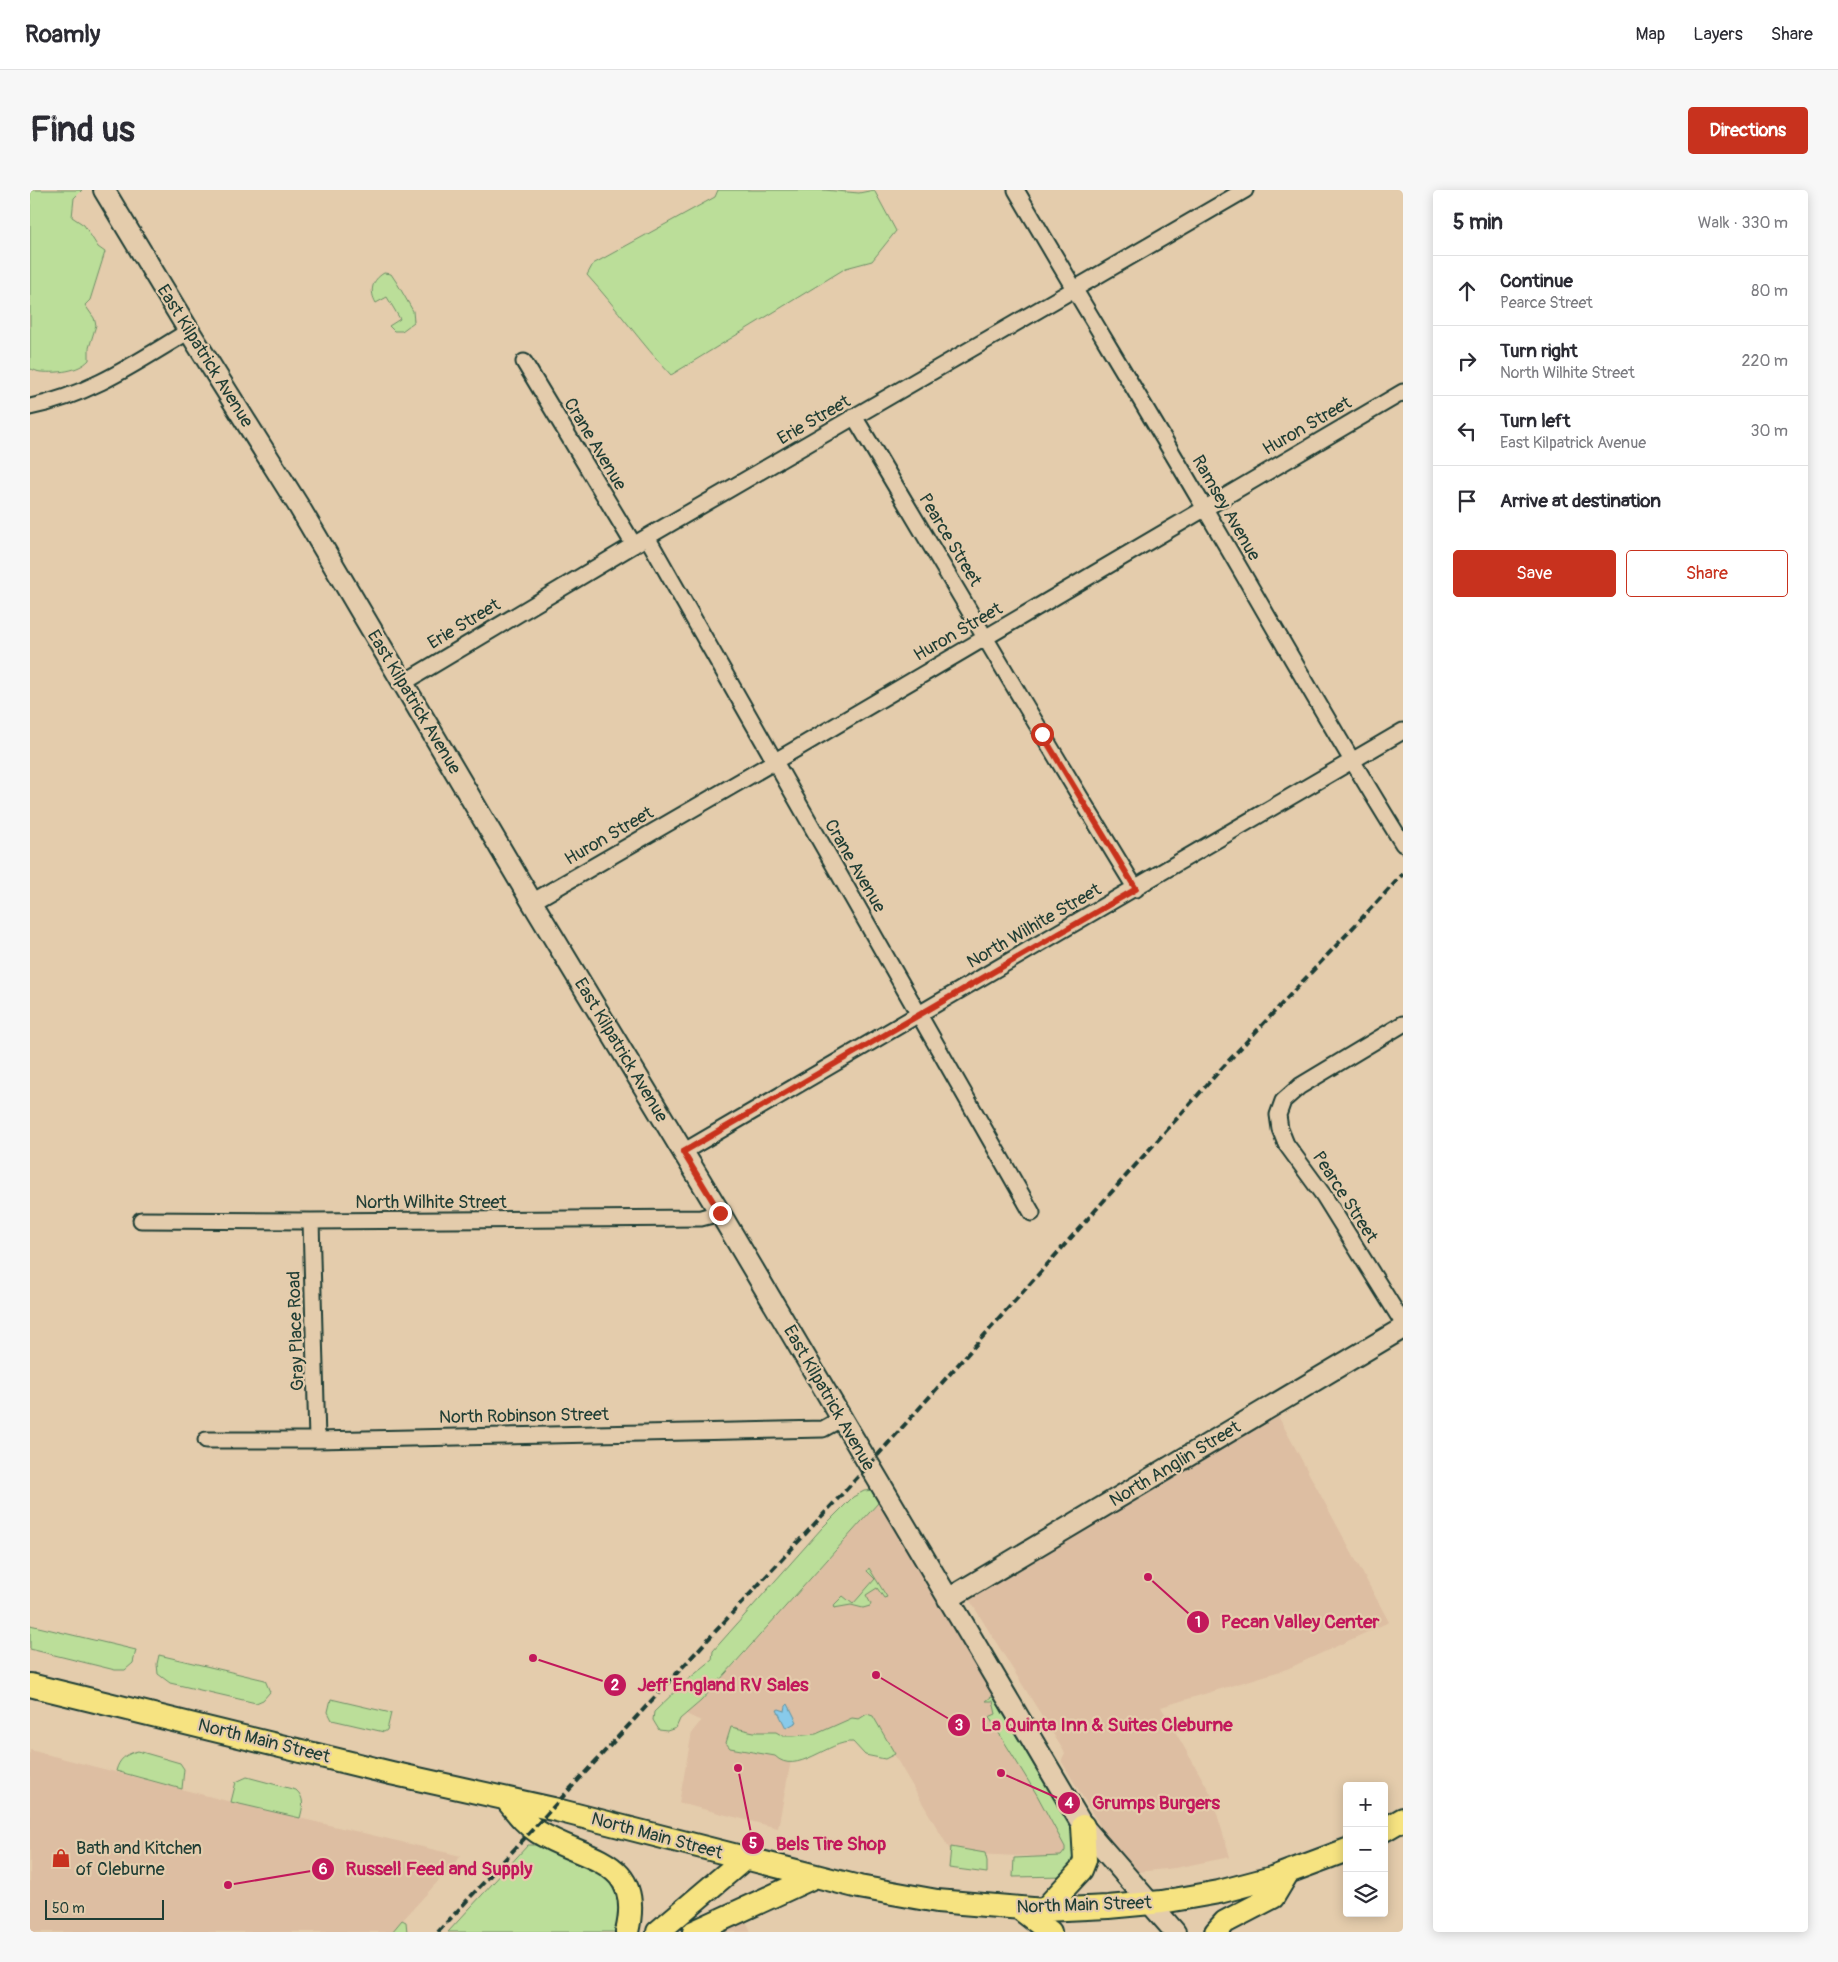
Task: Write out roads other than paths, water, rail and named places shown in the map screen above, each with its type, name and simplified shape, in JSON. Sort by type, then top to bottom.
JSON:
[{"type":"main road","name":"North Main Street","points":[[30,1685],[391,1773],[553,1809],[879,1892],[952,1902],[1044,1910],[1148,1903],[1219,1892],[1288,1872],[1343,1851]]},
{"type":"main road","points":[[506,1799],[522,1819],[536,1831],[560,1844],[595,1857],[622,1877],[629,1898],[627,1932]]},
{"type":"main road","points":[[1388,1828],[1403,1819]]},
{"type":"main road","points":[[1044,1910],[1081,1870],[1085,1860],[1083,1826]]},
{"type":"main road","points":[[658,1932],[744,1858]]},
{"type":"main road","points":[[1216,1932],[1225,1922],[1272,1896],[1279,1889],[1288,1872]]},
{"type":"main road","points":[[694,1932],[816,1876]]},
{"type":"main road","points":[[1019,1908],[1050,1932]]},
{"type":"street","name":"East Kilpatrick Avenue","points":[[104,190],[189,331],[298,505],[532,902],[720,1213],[1083,1826],[1175,1932]]},
{"type":"street","name":"Ramsey Avenue","points":[[1016,190],[1205,508],[1351,761],[1403,844]]},
{"type":"street","name":"Erie Street","points":[[403,683],[647,537],[1245,190]]},
{"type":"street","points":[[30,407],[92,388],[189,331]]},
{"type":"street","name":"Crane Avenue","points":[[524,362],[634,545]]},
{"type":"street","name":"Huron Street","points":[[532,902],[1403,392]]},
{"type":"street","name":"Pearce Street","points":[[855,418],[987,637],[1070,782],[1136,889]]},
{"type":"street","name":"Crane Avenue","points":[[647,537],[1032,1213]]},
{"type":"street","name":"North Wilhite Street","points":[[683,1152],[919,1013],[1136,889],[1403,731]]},
{"type":"street","name":"Pearce Street","points":[[1403,1024],[1300,1086],[1283,1101],[1278,1115],[1280,1129],[1286,1144],[1324,1196],[1403,1323]]},
{"type":"street","name":"North Wilhite Street","points":[[141,1220],[311,1221],[701,1218],[720,1213]]},
{"type":"street","name":"Gray Place Road","points":[[311,1221],[317,1440]]},
{"type":"street","name":"North Anglin Street","points":[[948,1599],[1403,1328]]},
{"type":"street","name":"North Robinson Street","points":[[206,1440],[317,1440],[823,1429],[841,1419]]},
{"type":"water","points":[[788,1704],[797,1722],[786,1728],[777,1710],[785,1711]]},
{"type":"railway","points":[[438,1932],[868,1466],[1221,1069],[1403,874]]},
{"type":"place","name":"Pecan Valley Center","points":[[1148,1577]]},
{"type":"place","name":"Jeff England RV Sales","points":[[533,1658]]},
{"type":"place","name":"La Quinta Inn & Suites Cleburne","points":[[876,1675]]},
{"type":"place","name":"Bels Tire Shop","points":[[738,1768]]},
{"type":"place","name":"Grumps Burgers","points":[[1001,1773]]},
{"type":"place","name":"Bath and Kitchen of Cleburne","points":[[61,1858]]},
{"type":"place","name":"Russell Feed and Supply","points":[[228,1885]]}]
